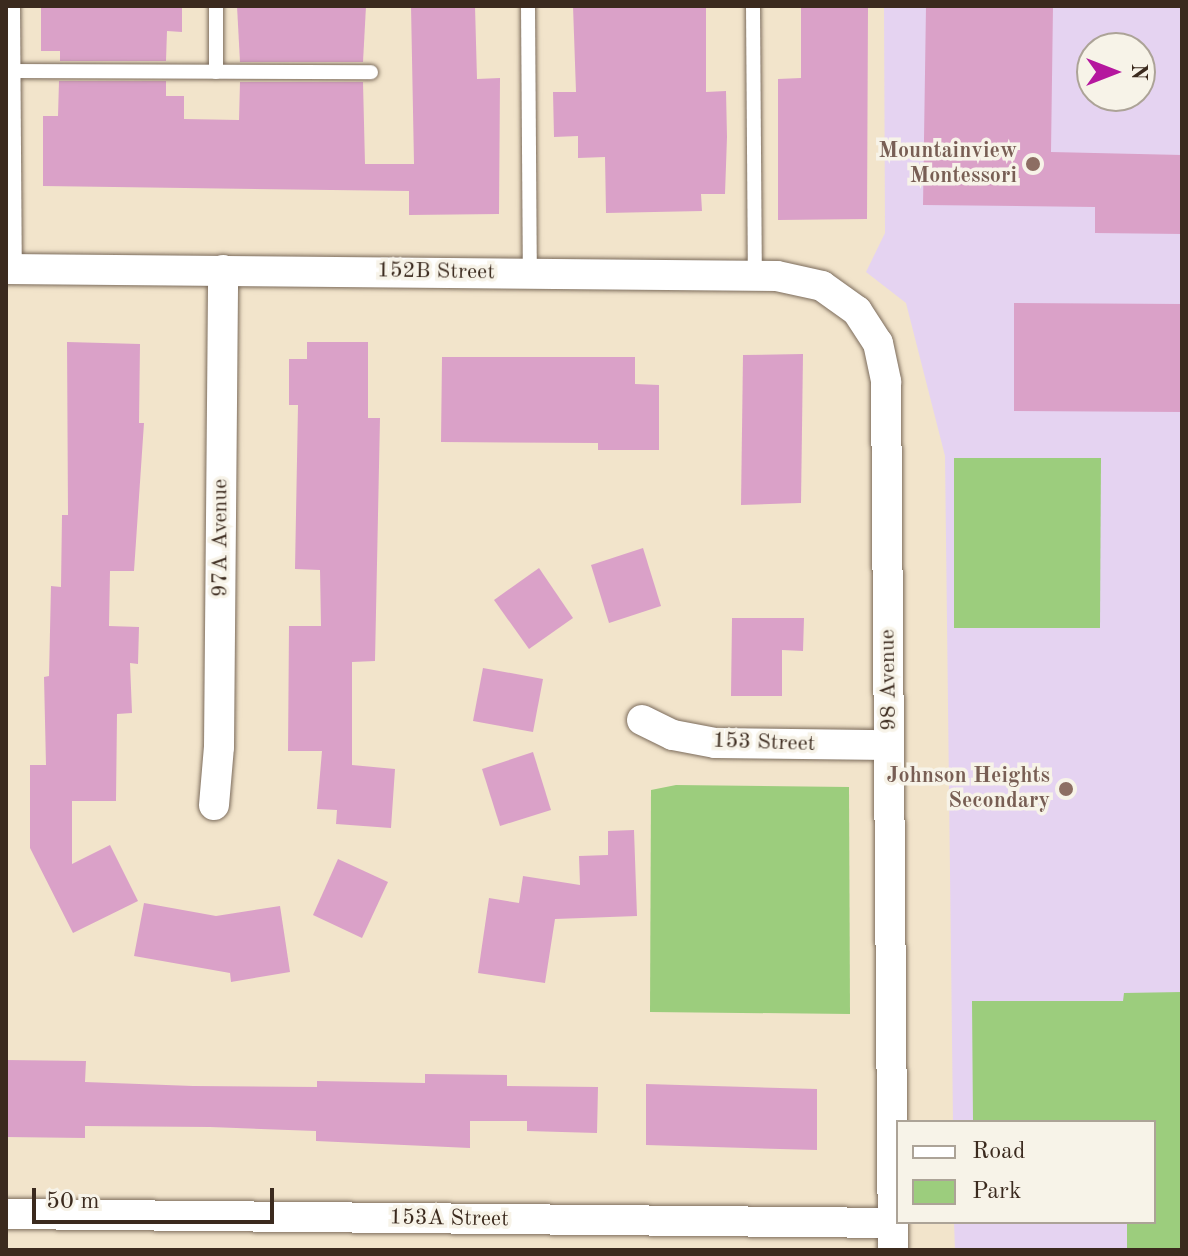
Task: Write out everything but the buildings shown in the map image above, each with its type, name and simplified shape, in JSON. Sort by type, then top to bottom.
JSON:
[{"type":"street","name":"152B Street","points":[[10,270],[755,275],[815,283],[857,311]]},
{"type":"street","name":"97A Avenue","points":[[214,805],[219,747],[223,270]]},
{"type":"street","name":"98 Avenue","points":[[857,311],[878,343],[886,369],[892,1237]]},
{"type":"street","name":"153 Street","points":[[642,720],[673,735],[715,743],[889,745]]},
{"type":"street","name":"153A Street","points":[[6,1214],[892,1237]]},
{"type":"lane","points":[[10,270],[13,6]]},
{"type":"lane","points":[[216,6],[216,72]]},
{"type":"lane","points":[[528,6],[530,273]]},
{"type":"lane","points":[[753,6],[755,275]]},
{"type":"lane","points":[[14,71],[371,72]]},
{"type":"shaded area","points":[[884,6],[1182,6],[1182,1250],[955,1250],[954,1224],[1156,1224],[1156,1120],[953,1120],[945,456],[906,303],[866,272],[885,233]]},
{"type":"green space","points":[[954,458],[1101,458],[1100,628],[954,628]]},
{"type":"green space","points":[[676,785],[849,787],[850,1014],[650,1012],[651,790]]},
{"type":"green space","points":[[1182,992],[1182,1250],[1127,1250],[1127,1224],[1156,1224],[1156,1120],[973,1120],[972,1001],[1123,1001],[1124,993]]},
{"type":"place","name":"Mountainview Montessori","points":[[1033,164]]},
{"type":"place","name":"Johnson Heights Secondary","points":[[1066,789]]}]
